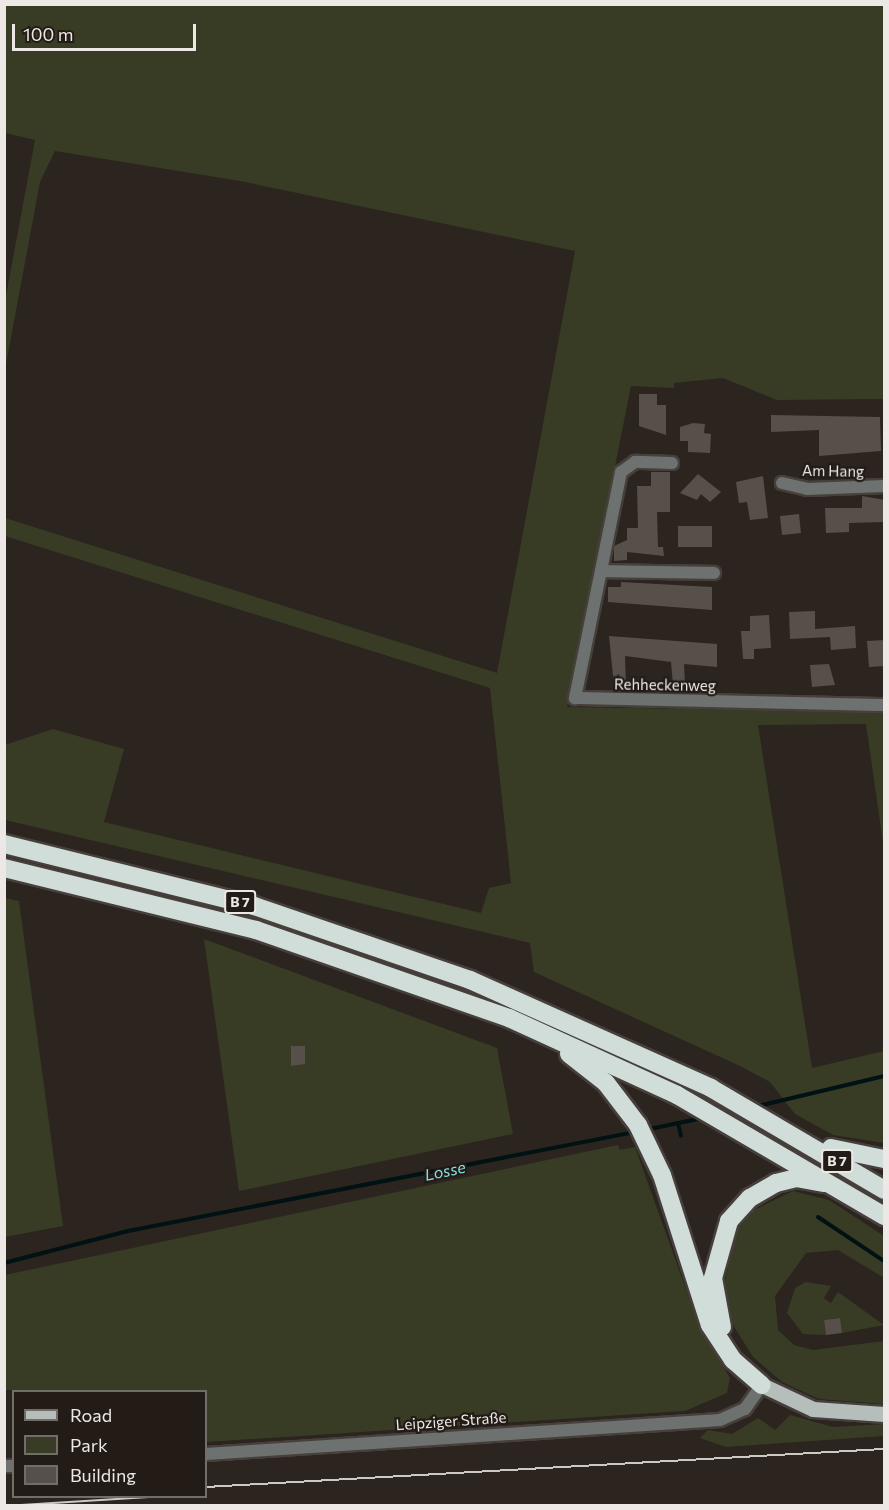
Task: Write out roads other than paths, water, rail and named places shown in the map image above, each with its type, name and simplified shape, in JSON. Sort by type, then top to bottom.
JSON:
[{"type":"highway","name":"B 7","points":[[4,844],[254,906],[437,969],[546,1011],[711,1088],[885,1190]]},
{"type":"highway","name":"B 7","points":[[4,868],[266,933],[429,987],[539,1031],[677,1095],[747,1132],[885,1216]]},
{"type":"highway","points":[[539,1031],[596,1075],[627,1108],[655,1157],[706,1315],[733,1360],[762,1385]]},
{"type":"highway","points":[[789,1132],[848,1155],[885,1159]]},
{"type":"highway","points":[[762,1385],[729,1342],[715,1305],[713,1278],[720,1238],[744,1203],[776,1183],[803,1179],[838,1186]]},
{"type":"main road","points":[[762,1385],[813,1409],[885,1414]]},
{"type":"street","name":"Rehheckenweg","points":[[672,463],[635,462],[621,472],[575,698],[885,705]]},
{"type":"street","name":"Am Hang","points":[[782,483],[807,489],[885,486]]},
{"type":"street","points":[[601,571],[714,573]]},
{"type":"street","name":"Leipziger Straße","points":[[207,1454],[699,1423],[735,1415],[762,1385]]},
{"type":"waterway","name":"Losse","points":[[754,1107],[884,1076]]},
{"type":"waterway","name":"Losse","points":[[722,1114],[738,1110]]},
{"type":"waterway","name":"Losse","points":[[645,1130],[703,1118]]},
{"type":"waterway","points":[[678,1123],[681,1136]]},
{"type":"waterway","name":"Losse","points":[[4,1263],[128,1231],[635,1132]]},
{"type":"waterway","points":[[818,1217],[884,1261]]},
{"type":"tram line","points":[[207,1487],[884,1449]]},
{"type":"tram line","points":[[5,1506],[133,1498]]}]
